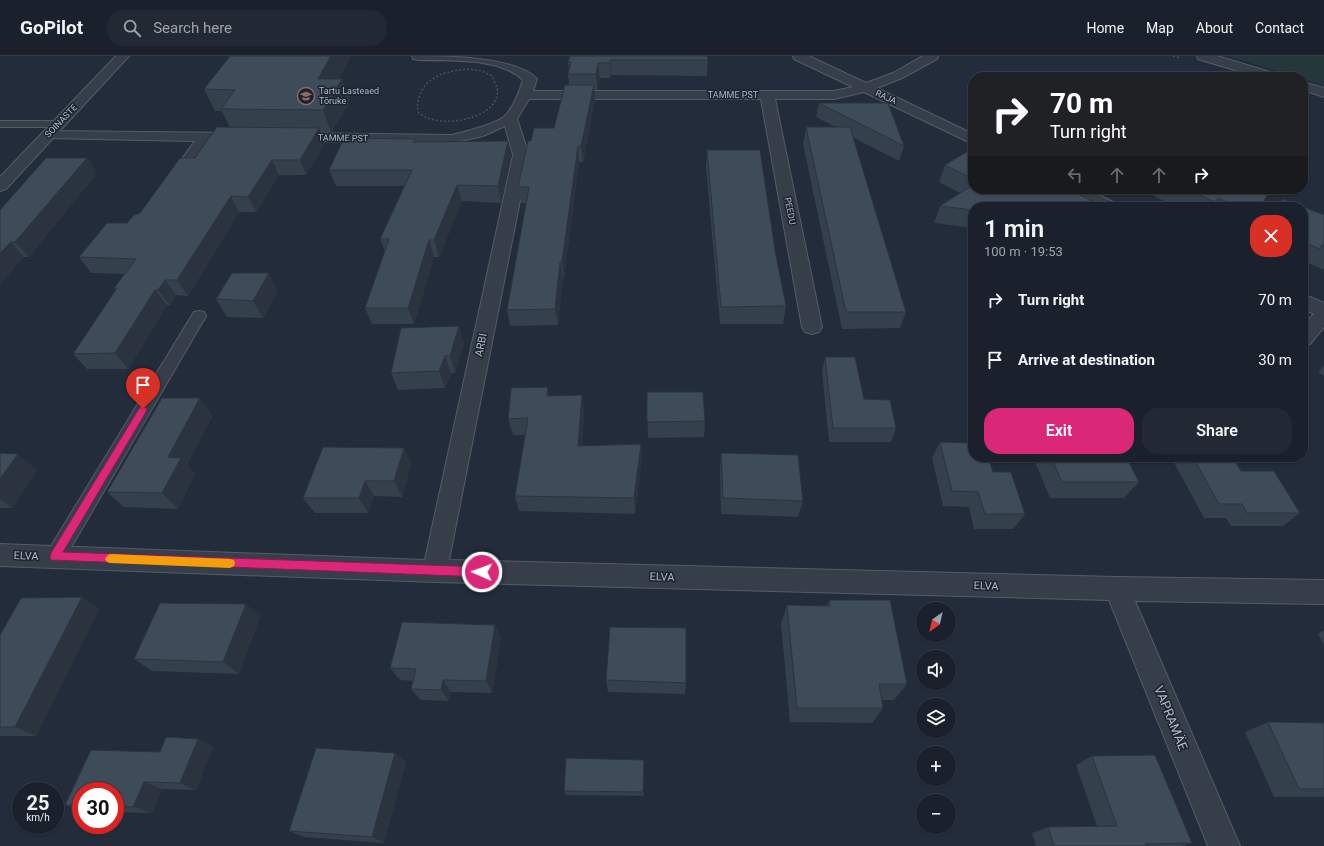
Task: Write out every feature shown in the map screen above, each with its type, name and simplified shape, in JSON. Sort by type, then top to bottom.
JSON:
[{"type":"street","name":"SOINASTE","points":[[2,182],[123,56]]},
{"type":"street","points":[[418,56],[476,58],[502,62],[520,69],[530,79],[525,95],[510,119]]},
{"type":"street","name":"RAJA","points":[[799,56],[968,138]]},
{"type":"street","name":"TAMME PST","points":[[525,95],[834,95],[866,88],[888,80],[932,56]]},
{"type":"street","points":[[1203,56],[1256,72]]},
{"type":"street","points":[[1308,88],[1324,93]]},
{"type":"street","name":"PEEDU","points":[[767,95],[812,327]]},
{"type":"street","name":"TAMME PST","points":[[278,137],[452,139],[478,133],[510,119]]},
{"type":"street","name":"ARBI","points":[[435,571],[521,155],[510,119]]},
{"type":"street","points":[[48,135],[254,137]]},
{"type":"street","points":[[165,193],[206,136]]},
{"type":"street","points":[[1084,194],[1101,202]]},
{"type":"street","points":[[1308,303],[1324,311]]},
{"type":"street","points":[[1308,333],[1324,315]]},
{"type":"street","name":"ELVA","points":[[0,555],[435,571],[1117,589],[1324,592]]},
{"type":"street","name":"VAPRAMÄE","points":[[1117,589],[1224,846]]},
{"type":"lane","points":[[0,124],[58,124]]},
{"type":"lane","points":[[55,557],[199,316]]},
{"type":"path","points":[[468,69],[482,71],[492,76],[495,81],[497,92],[491,106],[482,113],[467,119],[444,122],[432,120],[419,114],[419,95],[424,87],[437,74],[449,70],[468,69]]},
{"type":"green space","points":[[1228,56],[1324,56],[1324,85],[1308,80],[1308,72],[1281,72]]},
{"type":"building","points":[[230,56],[331,56],[318,79],[342,79],[323,110],[221,109],[235,90],[204,89]]},
{"type":"building","points":[[570,56],[707,56],[708,60],[610,60],[610,63],[598,63],[596,74],[568,74],[571,62],[568,62]]},
{"type":"building","points":[[565,85],[594,85],[581,146],[578,146],[562,262],[560,262],[555,309],[507,310],[529,187],[518,187],[528,141],[531,141],[534,128],[554,128]]},
{"type":"building","points":[[819,103],[888,103],[904,146]]},
{"type":"building","points":[[217,127],[319,128],[300,160],[272,160],[248,197],[231,196],[177,280],[165,280],[158,290],[155,290],[115,353],[73,354],[117,288],[114,288],[136,259],[79,257],[107,223],[127,223],[134,215],[140,213],[180,158],[195,158]]},
{"type":"building","points":[[806,127],[850,127],[906,312],[846,312]]},
{"type":"building","points":[[344,138],[415,139],[413,142],[508,141],[498,186],[457,185],[434,240],[429,240],[408,308],[365,308],[389,239],[380,239],[412,170],[329,170]]},
{"type":"building","points":[[707,150],[760,150],[776,256],[786,306],[721,307]]},
{"type":"building","points":[[968,151],[968,176],[945,165]]},
{"type":"building","points":[[46,158],[87,158],[15,242],[11,242],[0,253],[0,210]]},
{"type":"building","points":[[968,188],[968,194],[1078,194],[1094,202],[968,202],[968,209],[940,206]]},
{"type":"building","points":[[1198,194],[1268,194],[1263,202],[1227,202],[1218,198],[1215,202]]},
{"type":"building","points":[[1283,199],[1291,202],[1281,202]]},
{"type":"building","points":[[1308,209],[1324,215],[1324,246],[1322,245],[1320,249],[1308,244]]},
{"type":"building","points":[[232,273],[269,273],[253,301],[216,299]]},
{"type":"building","points":[[459,326],[450,356],[445,356],[439,371],[391,373],[401,328]]},
{"type":"building","points":[[825,357],[855,357],[864,399],[890,400],[896,428],[833,428]]},
{"type":"building","points":[[548,387],[547,396],[582,395],[578,446],[641,444],[634,498],[515,496],[528,418],[508,419],[511,388]]},
{"type":"building","points":[[647,392],[703,392],[705,421],[647,422]]},
{"type":"building","points":[[162,398],[200,398],[168,457],[181,458],[162,493],[107,492]]},
{"type":"building","points":[[940,442],[968,443],[968,462],[990,462],[993,472],[1011,472],[1025,514],[985,514],[978,492],[952,491]]},
{"type":"building","points":[[323,447],[404,448],[394,481],[365,481],[359,498],[303,498]]},
{"type":"building","points":[[0,453],[18,454],[0,479]]},
{"type":"building","points":[[721,453],[798,455],[803,501],[723,498]]},
{"type":"building","points":[[1053,462],[1129,462],[1139,482],[1062,482]]},
{"type":"building","points":[[1196,462],[1235,462],[1241,471],[1274,471],[1300,513],[1247,513],[1242,504],[1219,504]]},
{"type":"building","points":[[82,597],[15,727],[0,727],[0,635],[21,598]]},
{"type":"building","points":[[829,600],[890,600],[907,684],[879,684],[883,708],[797,708],[787,605],[830,606]]},
{"type":"building","points":[[160,603],[246,604],[223,662],[134,659]]},
{"type":"building","points":[[402,622],[495,625],[486,681],[443,680],[441,690],[411,689],[416,669],[390,668]]},
{"type":"building","points":[[610,627],[686,628],[686,683],[606,680]]},
{"type":"building","points":[[1268,722],[1324,723],[1324,789],[1299,789]]},
{"type":"building","points":[[166,737],[198,739],[180,783],[144,782],[133,807],[124,806],[124,782],[76,782],[91,750],[160,752]]},
{"type":"building","points":[[316,748],[395,753],[372,837],[289,831]]},
{"type":"building","points":[[1155,755],[1192,843],[1146,844],[1146,846],[1054,846],[1048,827],[1117,826],[1092,756]]},
{"type":"building","points":[[566,758],[644,760],[643,792],[564,791]]},
{"type":"building","points":[[72,790],[72,805],[65,805]]},
{"type":"slow traffic","points":[[110,559],[230,563]]},
{"type":"place","name":"Tartu Lasteaed Tõruke","points":[[306,96]]},
{"type":"route","points":[[143,409],[55,557],[482,572]]}]
